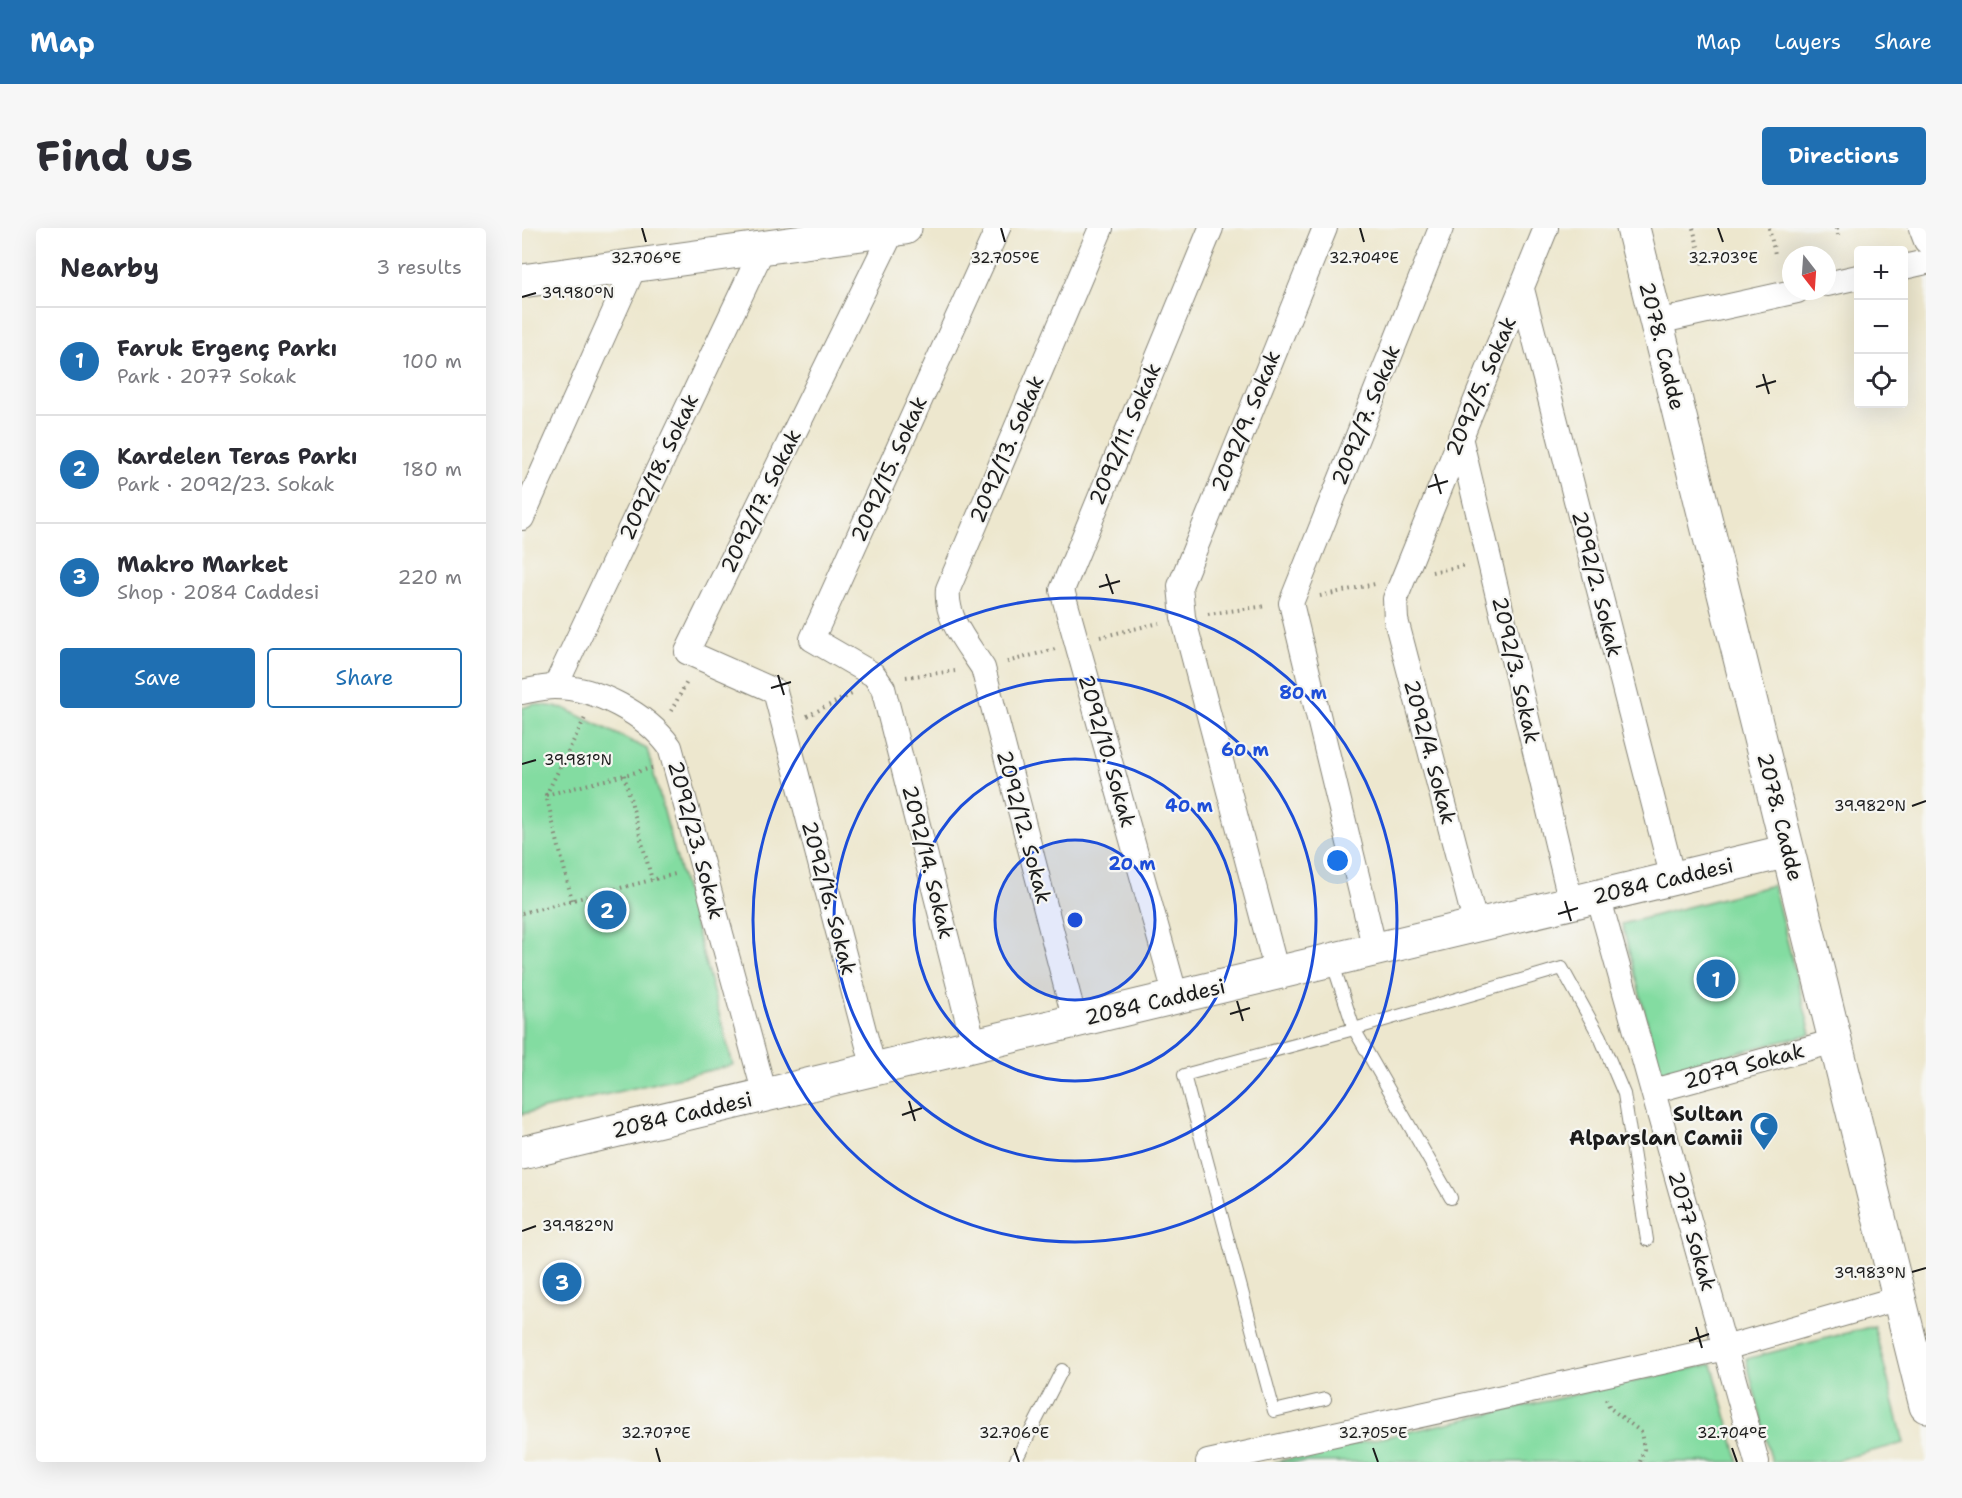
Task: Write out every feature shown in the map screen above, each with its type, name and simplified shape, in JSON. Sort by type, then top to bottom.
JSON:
[{"type":"street","name":"2092/15. Sokak","points":[[880,680],[812,639],[998,228]]},
{"type":"street","name":"2092/13. Sokak","points":[[982,668],[951,617],[947,603],[948,589],[1101,228]]},
{"type":"street","name":"2092/11. Sokak","points":[[1077,643],[1063,597],[1063,585],[1211,228]]},
{"type":"street","name":"2092/9. Sokak","points":[[1277,973],[1180,599],[1182,579],[1325,228]]},
{"type":"street","name":"2092/7. Sokak","points":[[1291,603],[1441,228]]},
{"type":"street","name":"2092/5. Sokak","points":[[1402,578],[1546,228]]},
{"type":"street","name":"2078. Cadde","points":[[1633,228],[1926,1406]]},
{"type":"street","points":[[1921,228],[1926,241]]},
{"type":"street","points":[[522,281],[899,229]]},
{"type":"street","name":"2092/17. Sokak","points":[[700,658],[687,652],[899,229]]},
{"type":"street","name":"2092/18. Sokak","points":[[555,687],[763,248]]},
{"type":"street","points":[[1908,266],[1926,262]]},
{"type":"street","points":[[522,518],[635,266]]},
{"type":"street","points":[[1836,282],[1854,278]]},
{"type":"street","name":"2092/2. Sokak","points":[[1522,289],[1673,879]]},
{"type":"street","points":[[1657,322],[1782,294]]},
{"type":"street","name":"2092/3. Sokak","points":[[1460,437],[1490,561],[1585,900]]},
{"type":"street","name":"2092/4. Sokak","points":[[1402,578],[1395,599],[1396,620],[1476,926]]},
{"type":"street","points":[[1291,603],[1375,950]]},
{"type":"street","name":"2092/10. Sokak","points":[[1077,643],[1176,997]]},
{"type":"street","points":[[700,658],[775,691],[784,727]]},
{"type":"street","name":"2092/12. Sokak","points":[[982,668],[1076,1021]]},
{"type":"street","name":"2092/14. Sokak","points":[[880,680],[974,1045]]},
{"type":"street","name":"2092/23. Sokak","points":[[522,692],[555,687],[596,696],[631,710],[659,732],[676,762],[765,1095]]},
{"type":"street","name":"2092/16. Sokak","points":[[784,727],[874,1069]]},
{"type":"street","name":"2084 Caddesi","points":[[522,1153],[1788,851]]},
{"type":"street","name":"2077 Sokak","points":[[1585,900],[1653,1091],[1757,1462]]},
{"type":"street","name":"2079 Sokak","points":[[1653,1091],[1835,1041]]},
{"type":"street","points":[[1208,1462],[1725,1348],[1899,1298]]},
{"type":"lane","points":[[1332,960],[1354,1029],[1451,1198]]},
{"type":"lane","points":[[1325,1399],[1274,1411],[1184,1075],[1354,1029],[1562,968],[1600,1037],[1624,1094],[1647,1240]]},
{"type":"lane","points":[[1015,1462],[1062,1370]]},
{"type":"path","points":[[1693,228],[1704,265]]},
{"type":"path","points":[[1769,228],[1775,254]]},
{"type":"path","points":[[1837,228],[1838,235]]},
{"type":"path","points":[[784,727],[880,680],[982,668],[1183,617],[1291,603],[1490,561]]},
{"type":"path","points":[[659,732],[700,658]]},
{"type":"path","points":[[572,900],[546,795],[596,696]]},
{"type":"path","points":[[546,795],[676,762]]},
{"type":"path","points":[[624,775],[652,880]]},
{"type":"path","points":[[522,913],[703,867]]},
{"type":"path","points":[[1600,1375],[1610,1408],[1641,1432],[1644,1449],[1640,1462]]},
{"type":"green space","points":[[534,704],[564,708],[647,749],[733,1065],[522,1114],[522,708]]},
{"type":"green space","points":[[1773,885],[1811,1034],[1660,1072],[1622,924]]},
{"type":"green space","points":[[1874,1326],[1904,1443],[1829,1462],[1772,1462],[1746,1359]]},
{"type":"green space","points":[[1712,1364],[1739,1462],[1274,1462]]},
{"type":"place","name":"Kardelen Teras Parkı","points":[[607,910]]},
{"type":"place","name":"Faruk Ergenç Parkı","points":[[1716,979]]},
{"type":"place","name":"Sultan Alparslan Camii","points":[[1764,1152]]},
{"type":"place","name":"Makro Market","points":[[562,1282]]}]
